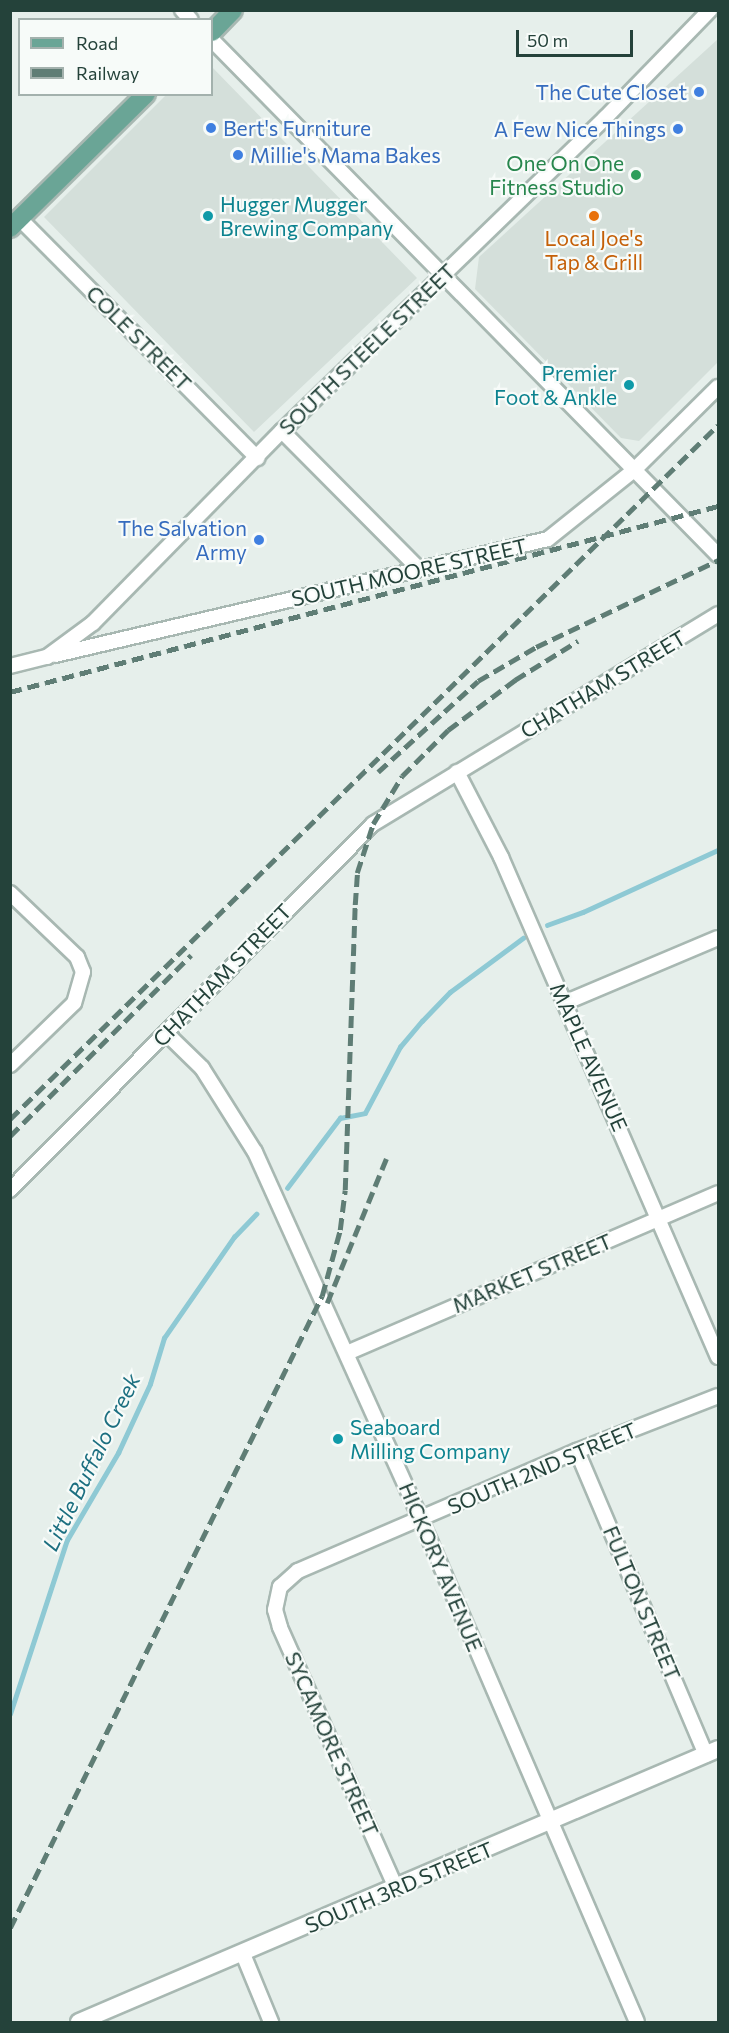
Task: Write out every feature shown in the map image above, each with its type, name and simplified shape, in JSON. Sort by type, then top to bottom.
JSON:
[{"type":"main road","points":[[213,31],[233,10]]},
{"type":"main road","points":[[15,223],[144,96]]},
{"type":"street","name":"SOUTH STEELE STREET","points":[[10,666],[47,657],[93,622],[282,431],[710,10]]},
{"type":"street","points":[[213,41],[718,555]]},
{"type":"street","name":"COLE STREET","points":[[15,223],[257,458]]},
{"type":"street","name":"SOUTH MOORE STREET","points":[[47,657],[548,539],[634,470],[718,387]]},
{"type":"street","points":[[282,431],[419,569]]},
{"type":"street","name":"CHATHAM STREET","points":[[10,1190],[344,850],[382,818],[718,614]]},
{"type":"street","name":"MAPLE AVENUE","points":[[452,776],[501,857],[660,1218],[718,1357]]},
{"type":"street","points":[[10,893],[77,957],[82,981],[74,1003],[10,1065]]},
{"type":"street","points":[[564,1003],[718,938]]},
{"type":"street","name":"HICKORY AVENUE","points":[[166,1033],[202,1068],[255,1152],[421,1520],[637,2022]]},
{"type":"street","name":"MARKET STREET","points":[[347,1353],[718,1193]]},
{"type":"street","name":"SOUTH 2ND STREET","points":[[276,1597],[280,1587],[298,1571],[577,1451],[718,1396]]},
{"type":"street","name":"FULTON STREET","points":[[577,1451],[712,1752]]},
{"type":"street","name":"SYCAMORE STREET","points":[[276,1597],[280,1627],[396,1888]]},
{"type":"street","name":"SOUTH 3RD STREET","points":[[80,2022],[712,1752]]},
{"type":"street","points":[[243,1954],[271,2022]]},
{"type":"shaded area","points":[[718,39],[718,362],[639,441],[621,438],[475,289],[479,257]]},
{"type":"shaded area","points":[[213,68],[417,278],[254,432],[44,217],[165,96],[213,96]]},
{"type":"waterway","name":"Little Buffalo Creek","points":[[547,925],[583,912],[718,850]]},
{"type":"waterway","name":"Little Buffalo Creek","points":[[287,1188],[340,1118],[365,1113],[400,1047],[422,1021],[450,992],[523,938]]},
{"type":"waterway","name":"Little Buffalo Creek","points":[[10,1714],[67,1540],[118,1453],[150,1384],[164,1338],[234,1237],[256,1214]]},
{"type":"railway","points":[[10,1119],[718,425]]},
{"type":"railway","points":[[10,692],[718,506]]},
{"type":"railway","points":[[378,772],[478,681],[536,647],[718,560]]},
{"type":"railway","points":[[10,1928],[322,1296],[340,1230],[345,1190],[357,873],[373,824],[402,776],[448,730],[515,680],[578,641]]},
{"type":"railway","points":[[10,1136],[191,955]]},
{"type":"railway","points":[[327,1303],[386,1159]]},
{"type":"place","name":"The Cute Closet","points":[[699,92]]},
{"type":"place","name":"Bert's Furniture","points":[[211,128]]},
{"type":"place","name":"A Few Nice Things","points":[[678,129]]},
{"type":"place","name":"Millie's Mama Bakes","points":[[238,155]]},
{"type":"place","name":"One On One Fitness Studio","points":[[636,175]]},
{"type":"place","name":"Hugger Mugger Brewing Company","points":[[208,216]]},
{"type":"place","name":"Local Joe's Tap & Grill","points":[[594,216]]},
{"type":"place","name":"Premier Foot & Ankle","points":[[629,385]]},
{"type":"place","name":"The Salvation Army","points":[[259,540]]},
{"type":"place","name":"Seaboard Milling Company","points":[[338,1439]]}]
